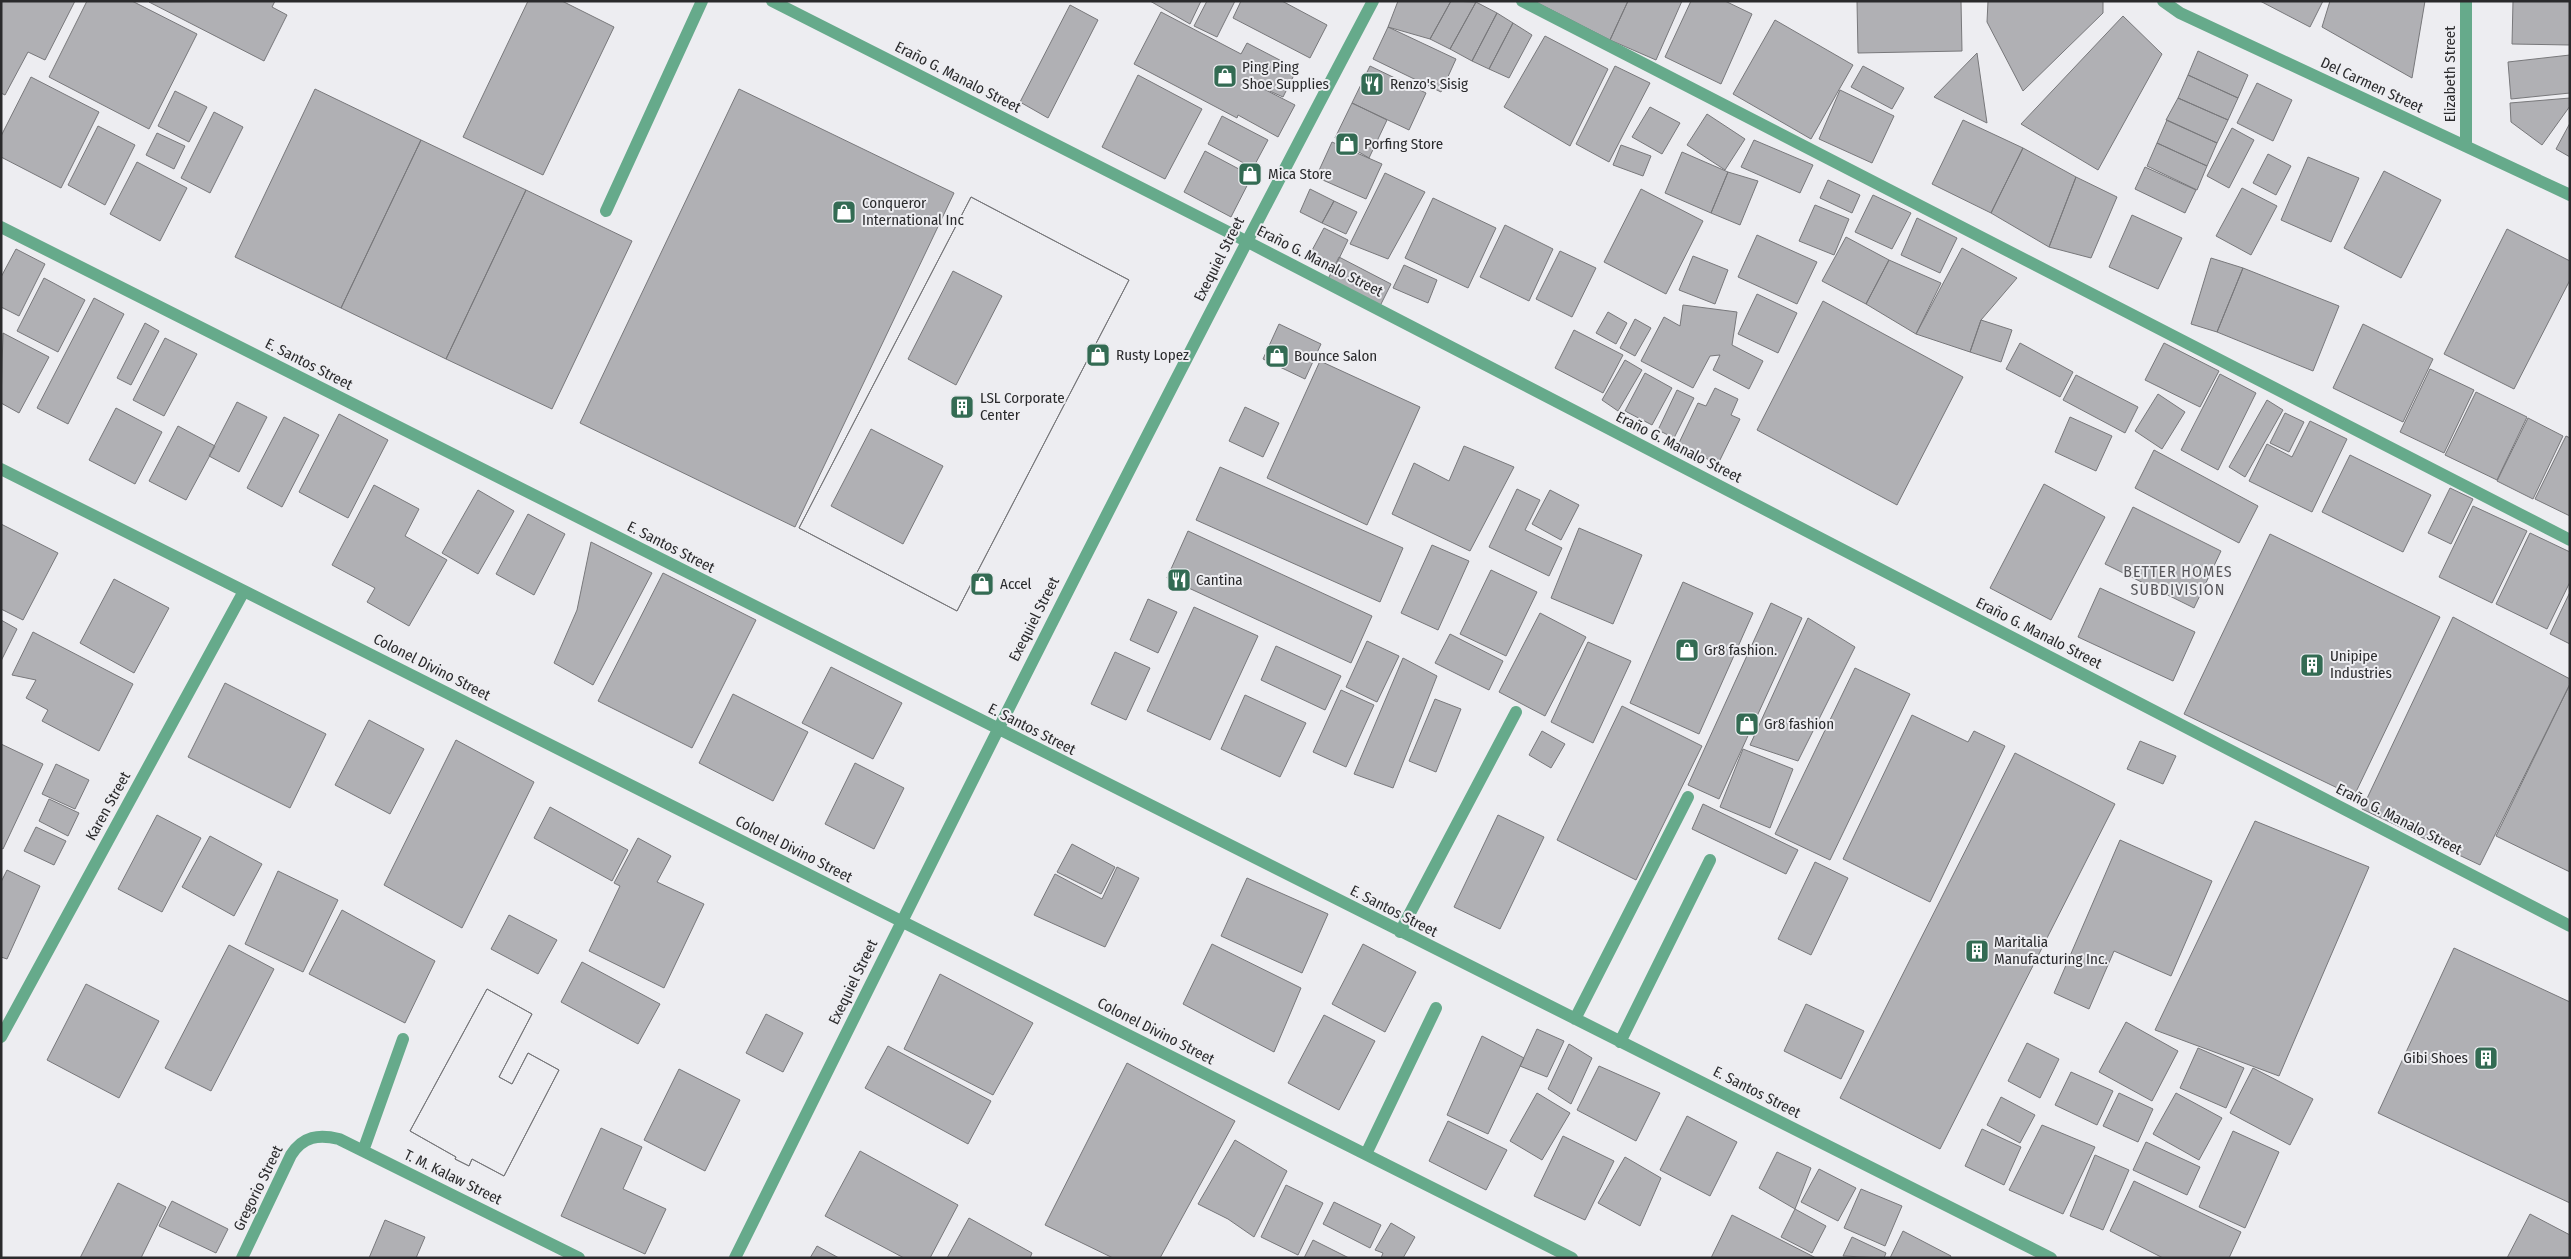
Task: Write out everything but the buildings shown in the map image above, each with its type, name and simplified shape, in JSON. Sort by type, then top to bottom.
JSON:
[{"type":"street","points":[[606,211],[702,1]]},
{"type":"street","name":"Eraño G. Manalo Street","points":[[772,1],[1246,241],[2570,926]]},
{"type":"street","name":"Exequiel Street","points":[[735,1258],[996,729],[1246,241],[1373,1]]},
{"type":"street","points":[[1522,1],[2570,540]]},
{"type":"street","name":"Del Carmen Street","points":[[2163,1],[2180,14],[2570,195]]},
{"type":"street","name":"Elizabeth Street","points":[[2466,1],[2466,146]]},
{"type":"street","name":"E. Santos Street","points":[[1,227],[2050,1258]]},
{"type":"street","name":"Colonel Divino Street","points":[[1,470],[1572,1258]]},
{"type":"street","name":"Karen Street","points":[[1,1037],[244,591]]},
{"type":"street","points":[[1400,932],[1516,712]]},
{"type":"street","points":[[1574,1019],[1688,797]]},
{"type":"street","points":[[1620,1042],[1710,860]]},
{"type":"street","points":[[1366,1154],[1436,1008]]},
{"type":"street","points":[[363,1150],[403,1039]]},
{"type":"street","name":"T. M. Kalaw Street","points":[[310,1138],[330,1136],[363,1150],[579,1258]]},
{"type":"street","name":"Gregorio Street","points":[[242,1258],[292,1155],[297,1147],[310,1138]]},
{"type":"place","name":"Ping Ping Shoe Supplies","points":[[1225,76]]},
{"type":"place","name":"Renzo's Sisig","points":[[1372,84]]},
{"type":"place","name":"Porfing Store","points":[[1347,144]]},
{"type":"place","name":"Mica Store","points":[[1250,174]]},
{"type":"place","name":"Conqueror International Inc","points":[[844,212]]},
{"type":"place","name":"Rusty Lopez","points":[[1098,355]]},
{"type":"place","name":"Bounce Salon","points":[[1277,356]]},
{"type":"place","name":"LSL Corporate Center","points":[[962,407]]},
{"type":"place","name":"Cantina","points":[[1179,580]]},
{"type":"place","name":"Accel","points":[[982,584]]},
{"type":"place","name":"Gr8 fashion.","points":[[1687,650]]},
{"type":"place","name":"Unipipe Industries","points":[[2312,665]]},
{"type":"place","name":"Gr8 fashion","points":[[1747,724]]},
{"type":"place","name":"Maritalia Manufacturing Inc.","points":[[1977,951]]},
{"type":"place","name":"Gibi Shoes","points":[[2486,1058]]},
{"type":"district","name":"BETTER HOMES SUBDIVISION","points":[[2178,580]]}]
